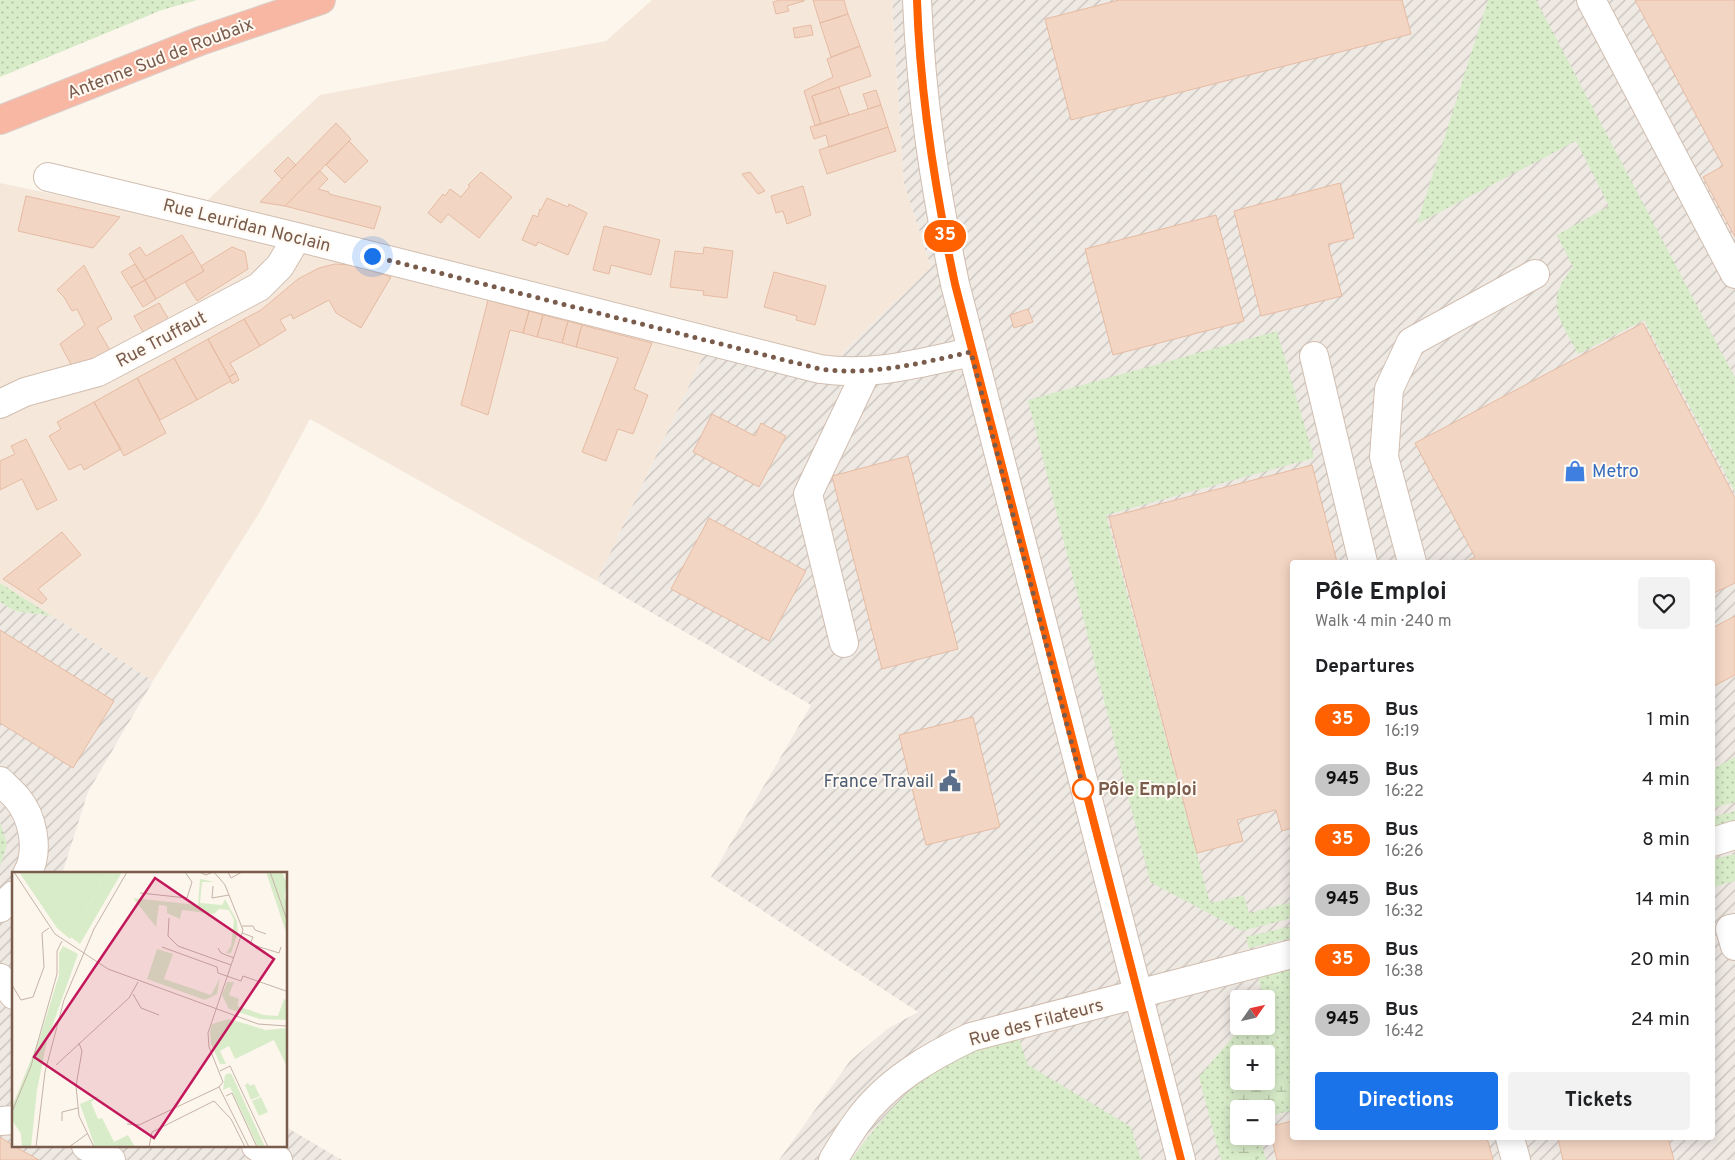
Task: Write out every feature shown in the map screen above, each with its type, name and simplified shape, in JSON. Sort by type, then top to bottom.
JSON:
[{"type":"highway","name":"Antenne Sud de Roubaix","points":[[0,120],[200,41],[321,0]]},
{"type":"street","points":[[917,0],[922,91],[928,139],[944,230],[971,352],[1180,1160]]},
{"type":"street","points":[[1591,0],[1735,274]]},
{"type":"street","name":"Rue Leuridan Noclain","points":[[48,177],[297,237],[807,366],[842,372],[866,372],[906,366],[971,352]]},
{"type":"street","name":"Rue Truffaut","points":[[0,404],[26,392],[98,372],[259,288],[280,266],[297,237]]},
{"type":"street","points":[[1411,560],[1384,457],[1389,389],[1411,342],[1535,274]]},
{"type":"street","points":[[1314,356],[1364,560]]},
{"type":"street","points":[[844,643],[808,494],[866,372]]},
{"type":"street","points":[[0,781],[18,798],[30,821],[34,845],[28,872]]},
{"type":"street","points":[[1715,841],[1735,835]]},
{"type":"street","points":[[0,908],[12,898]]},
{"type":"street","points":[[1735,928],[1730,929],[1735,946]]},
{"type":"street","name":"Rue des Filateurs","points":[[833,1160],[858,1120],[886,1090],[910,1070],[941,1051],[971,1037],[1290,955]]},
{"type":"street","points":[[0,978],[12,993]]},
{"type":"street","points":[[1511,1140],[1516,1160]]},
{"type":"street","points":[[89,1148],[110,1160]]},
{"type":"street","points":[[259,1148],[278,1160]]},
{"type":"shaded area","points":[[652,0],[892,0],[904,183],[931,267],[845,350],[818,383],[704,354],[597,581],[310,419],[261,510],[153,681],[0,583],[0,183],[184,222],[320,95],[606,41]]},
{"type":"shaded area","points":[[892,0],[1735,0],[1735,1160],[779,1160],[850,1061],[887,1029],[918,1012],[711,877],[811,705],[597,581],[704,354],[818,383],[845,350],[931,267],[904,183]]},
{"type":"shaded area","points":[[0,602],[15,611],[52,616],[153,681],[88,792],[63,872],[12,872],[12,1148],[288,1148],[288,1128],[342,1160],[0,1160]]},
{"type":"green space","points":[[0,0],[197,0],[162,10],[0,77]]},
{"type":"green space","points":[[1488,0],[1536,0],[1735,378],[1735,492],[1644,320],[1578,354],[1565,331],[1557,301],[1564,279],[1573,267],[1557,235],[1609,206],[1576,141],[1417,224]]},
{"type":"green space","points":[[1277,331],[1314,458],[1106,515],[1210,903],[1244,895],[1249,913],[1290,903],[1290,919],[1242,931],[1150,882],[1028,400]]},
{"type":"green space","points":[[0,583],[52,616],[15,611],[0,602]]},
{"type":"green space","points":[[1735,757],[1735,802],[1715,807],[1715,768]]},
{"type":"green space","points":[[1735,811],[1735,824],[1715,829],[1715,816]]},
{"type":"green space","points":[[0,821],[7,845],[0,867]]},
{"type":"green space","points":[[1735,854],[1735,881],[1715,886],[1715,859]]},
{"type":"green space","points":[[1290,926],[1290,938],[1249,948],[1246,937]]},
{"type":"green space","points":[[1290,968],[1290,1111],[1275,1115],[1275,1100],[1230,1100],[1230,1145],[1262,1145],[1266,1160],[1221,1160],[1199,1077],[1234,1035],[1275,1035],[1275,990],[1262,990],[1258,976]]},
{"type":"green space","points":[[1019,1038],[1028,1065],[1131,1127],[1141,1160],[851,1160],[887,1114],[929,1075],[963,1055]]},
{"type":"green space","points":[[1275,1074],[1282,1074],[1290,1082],[1290,1098],[1275,1103],[1275,1100],[1232,1100],[1236,1091],[1275,1090]]},
{"type":"green space","points":[[1230,1106],[1230,1133],[1228,1119]]},
{"type":"green space","points":[[1233,1145],[1253,1145],[1257,1160],[1237,1160]]},
{"type":"building","points":[[780,0],[804,1],[787,6],[789,11],[776,14],[773,2]]},
{"type":"building","points":[[813,0],[844,0],[848,14],[820,23]]},
{"type":"building","points":[[1119,0],[1402,0],[1411,34],[1071,120],[1045,19]]},
{"type":"building","points":[[1635,0],[1735,0],[1735,237],[1703,177],[1723,166]]},
{"type":"building","points":[[848,14],[860,46],[831,57],[820,23]]},
{"type":"building","points":[[811,25],[813,35],[795,38],[793,28]]},
{"type":"building","points":[[860,46],[871,76],[812,96],[821,124],[815,126],[804,91],[833,77],[827,59]]},
{"type":"building","points":[[839,87],[849,115],[821,124],[812,96]]},
{"type":"building","points":[[876,90],[881,105],[868,109],[863,94]]},
{"type":"building","points":[[881,105],[888,127],[829,147],[826,135],[814,139],[810,127]]},
{"type":"building","points":[[336,123],[351,139],[285,206],[260,202]]},
{"type":"building","points":[[888,127],[896,151],[827,174],[819,150]]},
{"type":"building","points":[[349,141],[368,161],[345,183],[326,165]]},
{"type":"building","points":[[288,157],[296,165],[282,179],[274,171]]},
{"type":"building","points":[[320,171],[328,179],[318,189],[329,192],[329,194],[381,207],[374,229],[285,206]]},
{"type":"building","points":[[481,172],[512,197],[479,238],[448,214],[441,223],[428,213],[443,194],[445,196],[450,189],[461,197],[470,186],[468,185]]},
{"type":"building","points":[[750,172],[765,191],[758,194],[742,174]]},
{"type":"building","points":[[1340,183],[1354,238],[1328,244],[1342,296],[1261,316],[1234,211]]},
{"type":"building","points":[[803,186],[811,215],[787,224],[783,211],[776,213],[771,196]]},
{"type":"building","points":[[26,196],[120,217],[93,248],[18,231]]},
{"type":"building","points":[[547,198],[568,207],[569,204],[587,213],[568,255],[538,242],[536,246],[522,240],[533,215],[538,217],[540,209]]},
{"type":"building","points":[[1216,215],[1244,321],[1113,355],[1085,249]]},
{"type":"building","points":[[604,226],[660,240],[651,275],[611,265],[609,274],[593,270]]},
{"type":"building","points":[[182,235],[193,252],[145,280],[129,254],[140,247],[146,256]]},
{"type":"building","points":[[232,247],[245,252],[248,269],[197,301],[185,282],[204,271],[201,266]]},
{"type":"building","points":[[704,247],[733,251],[727,298],[703,295],[704,291],[670,287],[675,251],[703,254]]},
{"type":"building","points":[[193,252],[204,271],[156,299],[145,280]]},
{"type":"building","points":[[135,264],[145,280],[131,288],[121,272]]},
{"type":"building","points":[[335,264],[353,265],[391,277],[361,328],[336,313],[329,300],[293,319],[291,314],[280,320],[286,330],[260,346],[244,319],[261,310],[298,279],[319,268]]},
{"type":"building","points":[[84,265],[112,319],[97,328],[111,352],[75,372],[60,344],[85,325],[77,309],[72,311],[64,297],[57,290]]},
{"type":"building","points":[[774,272],[826,286],[815,325],[796,320],[797,316],[764,307]]},
{"type":"building","points":[[145,280],[156,299],[143,307],[131,288]]},
{"type":"building","points":[[488,300],[529,311],[523,333],[510,330],[488,415],[461,405]]},
{"type":"building","points":[[159,303],[169,320],[144,334],[134,316]]},
{"type":"building","points":[[1028,309],[1033,322],[1014,328],[1010,315]]},
{"type":"building","points":[[529,311],[543,315],[537,337],[523,333]]},
{"type":"building","points":[[543,315],[568,321],[562,343],[537,337]]},
{"type":"building","points":[[244,319],[260,346],[230,363],[236,373],[229,377],[208,339]]},
{"type":"building","points":[[568,321],[582,325],[576,347],[562,343]]},
{"type":"building","name":"Metro","points":[[1643,323],[1735,498],[1735,583],[1715,593],[1715,560],[1470,560],[1475,557],[1415,443]]},
{"type":"building","points":[[582,325],[652,343],[634,389],[648,395],[633,434],[618,429],[606,461],[582,452],[618,358],[576,347]]},
{"type":"building","points":[[208,339],[231,381],[197,400],[174,358]]},
{"type":"building","points":[[174,358],[197,400],[160,420],[137,378]]},
{"type":"building","points":[[236,373],[239,380],[232,384],[229,377]]},
{"type":"building","points":[[137,378],[166,433],[124,456],[94,402]]},
{"type":"building","points":[[94,402],[121,449],[84,470],[81,464],[69,470],[49,436],[61,429],[57,422]]},
{"type":"building","points":[[712,414],[755,436],[761,423],[786,436],[759,487],[693,452]]},
{"type":"building","points":[[26,439],[57,500],[37,510],[22,479],[0,490],[0,461],[15,454],[11,446]]},
{"type":"building","points":[[908,456],[958,649],[882,669],[832,476]]},
{"type":"building","points":[[1312,465],[1336,560],[1290,560],[1290,829],[1282,831],[1276,810],[1237,820],[1243,841],[1197,853],[1109,517]]},
{"type":"building","points":[[709,518],[806,571],[769,641],[671,589]]},
{"type":"building","points":[[62,532],[81,555],[38,589],[47,599],[42,604],[3,579]]},
{"type":"building","points":[[1735,616],[1735,675],[1715,685],[1715,626]]},
{"type":"building","points":[[0,630],[114,701],[73,768],[0,723]]},
{"type":"building","name":"France Travail","points":[[973,717],[1000,827],[926,845],[899,735]]},
{"type":"building","points":[[1290,1122],[1290,1140],[1488,1140],[1493,1160],[1277,1160],[1273,1145],[1275,1145],[1275,1125]]},
{"type":"building","points":[[0,1137],[12,1145],[12,1148],[18,1148],[39,1160],[0,1160]]},
{"type":"building","points":[[1558,1140],[1669,1140],[1674,1160],[1563,1160]]},
{"type":"bus line","name":"35","points":[[917,0],[918,42],[928,139],[934,182],[955,284],[1084,791],[1181,1160]]},
{"type":"place","name":"Metro","points":[[1575,471]]},
{"type":"place","name":"France Travail","points":[[950,781]]},
{"type":"place","name":"Pôle Emploi","points":[[1083,789]]},
{"type":"route","points":[[372,256],[820,369],[863,372],[914,365],[971,352],[1084,791],[1083,789]]}]
